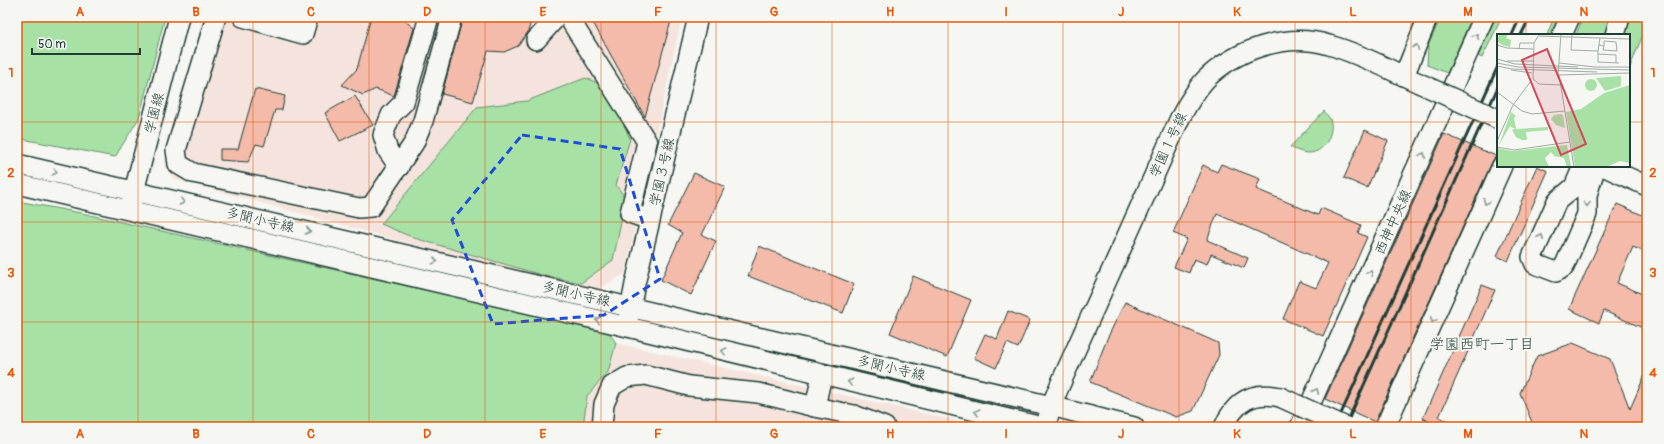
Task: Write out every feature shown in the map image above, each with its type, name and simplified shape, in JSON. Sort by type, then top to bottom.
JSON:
[{"type":"street","name":"学園線","points":[[129,210],[179,17]]},
{"type":"street","points":[[216,17],[176,150],[178,164],[193,173],[359,208],[371,207],[414,143],[423,120],[452,17]]},
{"type":"street","points":[[243,17],[303,34],[308,17]]},
{"type":"street","points":[[404,102],[429,17]]},
{"type":"street","name":"学園３号線","points":[[627,327],[630,306],[698,17]]},
{"type":"street","points":[[1412,80],[1428,17]]},
{"type":"street","name":"西神中央線","points":[[1300,427],[1484,17]]},
{"type":"street","points":[[1562,34],[1570,17]]},
{"type":"street","points":[[1615,34],[1620,17]]},
{"type":"street","points":[[536,40],[563,19],[647,142],[630,213],[650,220]]},
{"type":"street","name":"学園１号線","points":[[1046,427],[1051,406],[1180,118],[1191,98],[1204,81],[1229,62],[1252,49],[1279,42],[1300,41],[1328,44],[1344,49],[1497,119]]},
{"type":"street","points":[[399,167],[388,152],[383,135],[391,115],[404,102],[431,92]]},
{"type":"street","name":"多聞小寺線","points":[[17,164],[630,306],[1134,427]]},
{"type":"street","points":[[1385,427],[1502,167]]},
{"type":"street","points":[[1583,167],[1574,187],[1557,201],[1532,257],[1535,264],[1556,272],[1564,267],[1587,214],[1587,195],[1596,167]]},
{"type":"street","points":[[1605,167],[1647,186]]},
{"type":"street","name":"多聞小寺線","points":[[17,184],[627,327],[1042,427]]},
{"type":"street","points":[[602,427],[604,404],[612,386],[627,377],[646,375],[689,386],[758,393],[854,415],[885,427]]},
{"type":"street","points":[[815,407],[822,375]]},
{"type":"street","points":[[1224,427],[1236,407],[1244,401],[1259,395],[1280,397],[1346,427]]},
{"type":"highlighted area","points":[[522,135],[620,149],[660,279],[604,315],[493,324],[452,220]]},
{"type":"shaded area","points":[[203,17],[682,17],[625,274],[591,293],[174,179],[164,166]]},
{"type":"shaded area","points":[[616,343],[984,427],[583,427],[587,396],[608,372]]},
{"type":"green space","points":[[17,17],[165,17],[139,118],[115,157],[17,138]]},
{"type":"green space","points":[[1441,17],[1472,17],[1447,73],[1427,65],[1428,46]]},
{"type":"green space","points":[[1496,17],[1502,17],[1482,58],[1478,56]]},
{"type":"green space","points":[[1554,17],[1560,17],[1552,34],[1547,34]]},
{"type":"green space","points":[[1583,17],[1613,17],[1607,34],[1576,34]]},
{"type":"green space","points":[[1629,17],[1647,17],[1647,24],[1630,67],[1630,34],[1626,34]]},
{"type":"green space","points":[[585,78],[594,81],[602,87],[614,102],[630,139],[616,185],[626,199],[613,260],[581,283],[542,275],[414,238],[381,224],[477,107],[527,101]]},
{"type":"green space","points":[[1324,111],[1330,119],[1331,130],[1330,136],[1324,146],[1319,150],[1309,153],[1301,152],[1290,147]]},
{"type":"green space","points":[[17,201],[81,213],[608,331],[616,343],[608,372],[587,396],[583,427],[17,427]]},
{"type":"building","points":[[371,17],[400,17],[414,28],[394,96],[376,89],[363,95],[342,85],[357,69]]},
{"type":"building","points":[[463,17],[532,17],[528,32],[518,46],[504,52],[488,51],[473,102],[442,94]]},
{"type":"building","points":[[590,17],[672,17],[645,117]]},
{"type":"building","points":[[255,89],[285,96],[282,110],[275,110],[264,146],[256,144],[248,162],[220,160],[220,149],[238,149]]},
{"type":"building","points":[[355,96],[373,125],[340,141],[325,113]]},
{"type":"building","points":[[1365,130],[1388,141],[1367,188],[1344,178]]},
{"type":"building","points":[[1444,134],[1496,156],[1375,422],[1325,399]]},
{"type":"building","points":[[1221,164],[1260,179],[1256,189],[1318,215],[1321,208],[1361,225],[1358,233],[1367,237],[1323,336],[1283,319],[1299,281],[1316,288],[1328,263],[1217,214],[1207,240],[1248,258],[1244,268],[1211,254],[1207,264],[1194,259],[1189,273],[1174,267],[1187,239],[1173,233],[1203,165],[1217,172]]},
{"type":"building","points":[[1537,167],[1548,171],[1508,261],[1497,256]]},
{"type":"building","points":[[694,173],[725,187],[702,235],[716,241],[691,295],[661,280],[682,233],[668,225]]},
{"type":"building","points":[[1617,204],[1647,217],[1647,253],[1633,247],[1617,283],[1647,296],[1647,319],[1643,328],[1604,311],[1599,323],[1569,309]]},
{"type":"building","points":[[759,246],[854,284],[843,313],[748,276]]},
{"type":"building","points":[[913,276],[971,300],[947,357],[890,333]]},
{"type":"building","points":[[1482,285],[1495,290],[1439,417],[1462,427],[1428,427],[1430,422],[1423,418]]},
{"type":"building","points":[[1125,302],[1218,343],[1219,355],[1193,411],[1176,417],[1090,382],[1107,339]]},
{"type":"building","points":[[1008,311],[1030,320],[1018,348],[1007,343],[996,368],[974,358],[985,334],[997,339]]},
{"type":"building","points":[[1573,343],[1610,359],[1630,409],[1647,370],[1647,427],[1534,427],[1520,393],[1537,356]]},
{"type":"railway","points":[[1512,34],[1520,17]]},
{"type":"railway","points":[[1522,34],[1530,17]]},
{"type":"railway","points":[[1335,427],[1497,68]]},
{"type":"railway","points":[[1345,427],[1497,89]]},
{"type":"district","name":"学園西町一丁目","points":[[1482,344]]}]
